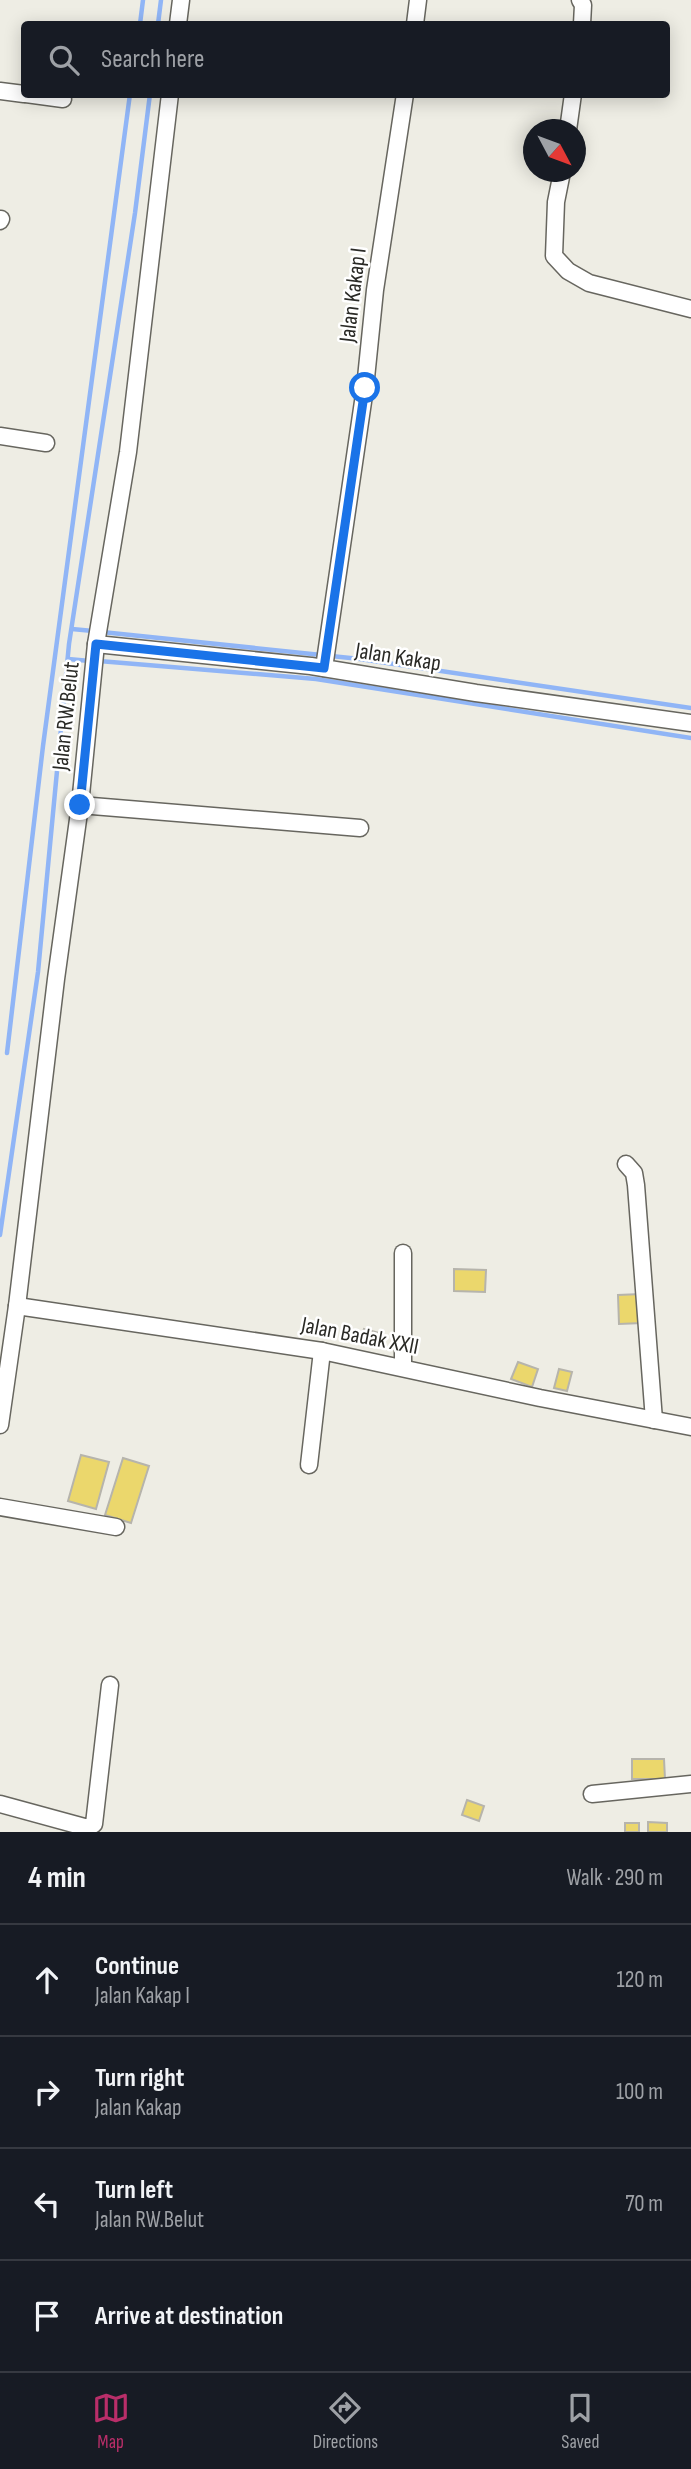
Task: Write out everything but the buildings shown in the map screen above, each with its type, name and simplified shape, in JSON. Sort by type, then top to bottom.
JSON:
[{"type":"street","points":[[178,21],[181,0]]},
{"type":"street","points":[[415,21],[418,0]]},
{"type":"street","points":[[580,0],[583,5],[582,21]]},
{"type":"street","points":[[0,91],[21,94]]},
{"type":"street","points":[[55,98],[63,99]]},
{"type":"street","name":"Jalan RW.Belut","points":[[0,1425],[80,805],[96,644],[128,452],[170,98]]},
{"type":"street","name":"Jalan Kakap I","points":[[324,668],[365,388],[375,290],[404,98]]},
{"type":"street","points":[[570,119],[572,98]]},
{"type":"street","points":[[560,182],[556,202],[554,256],[568,271],[589,283],[691,309]]},
{"type":"street","points":[[0,436],[46,443]]},
{"type":"street","name":"Jalan Kakap","points":[[96,644],[324,668],[476,693],[691,723]]},
{"type":"street","points":[[80,805],[360,828]]},
{"type":"street","points":[[626,1164],[634,1173],[636,1185],[654,1420]]},
{"type":"street","points":[[403,1253],[403,1367]]},
{"type":"street","name":"Jalan Badak XXII","points":[[17,1306],[322,1351],[691,1427]]},
{"type":"street","points":[[309,1465],[322,1351]]},
{"type":"street","points":[[0,1507],[116,1527]]},
{"type":"street","points":[[0,1804],[88,1828],[94,1824],[110,1685]]},
{"type":"street","points":[[592,1794],[691,1784]]},
{"type":"waterway","points":[[140,21],[143,0]]},
{"type":"waterway","points":[[158,21],[161,0]]},
{"type":"waterway","points":[[7,1053],[43,746],[129,98]]},
{"type":"waterway","points":[[0,1235],[38,972],[69,644],[135,213],[149,98]]},
{"type":"waterway","points":[[72,629],[93,631]]},
{"type":"waterway","points":[[102,632],[360,659],[691,708]]},
{"type":"waterway","points":[[68,659],[90,661]]},
{"type":"waterway","points":[[99,661],[316,679],[691,738]]},
{"type":"route","points":[[80,805],[96,644],[324,668],[365,388]]}]
